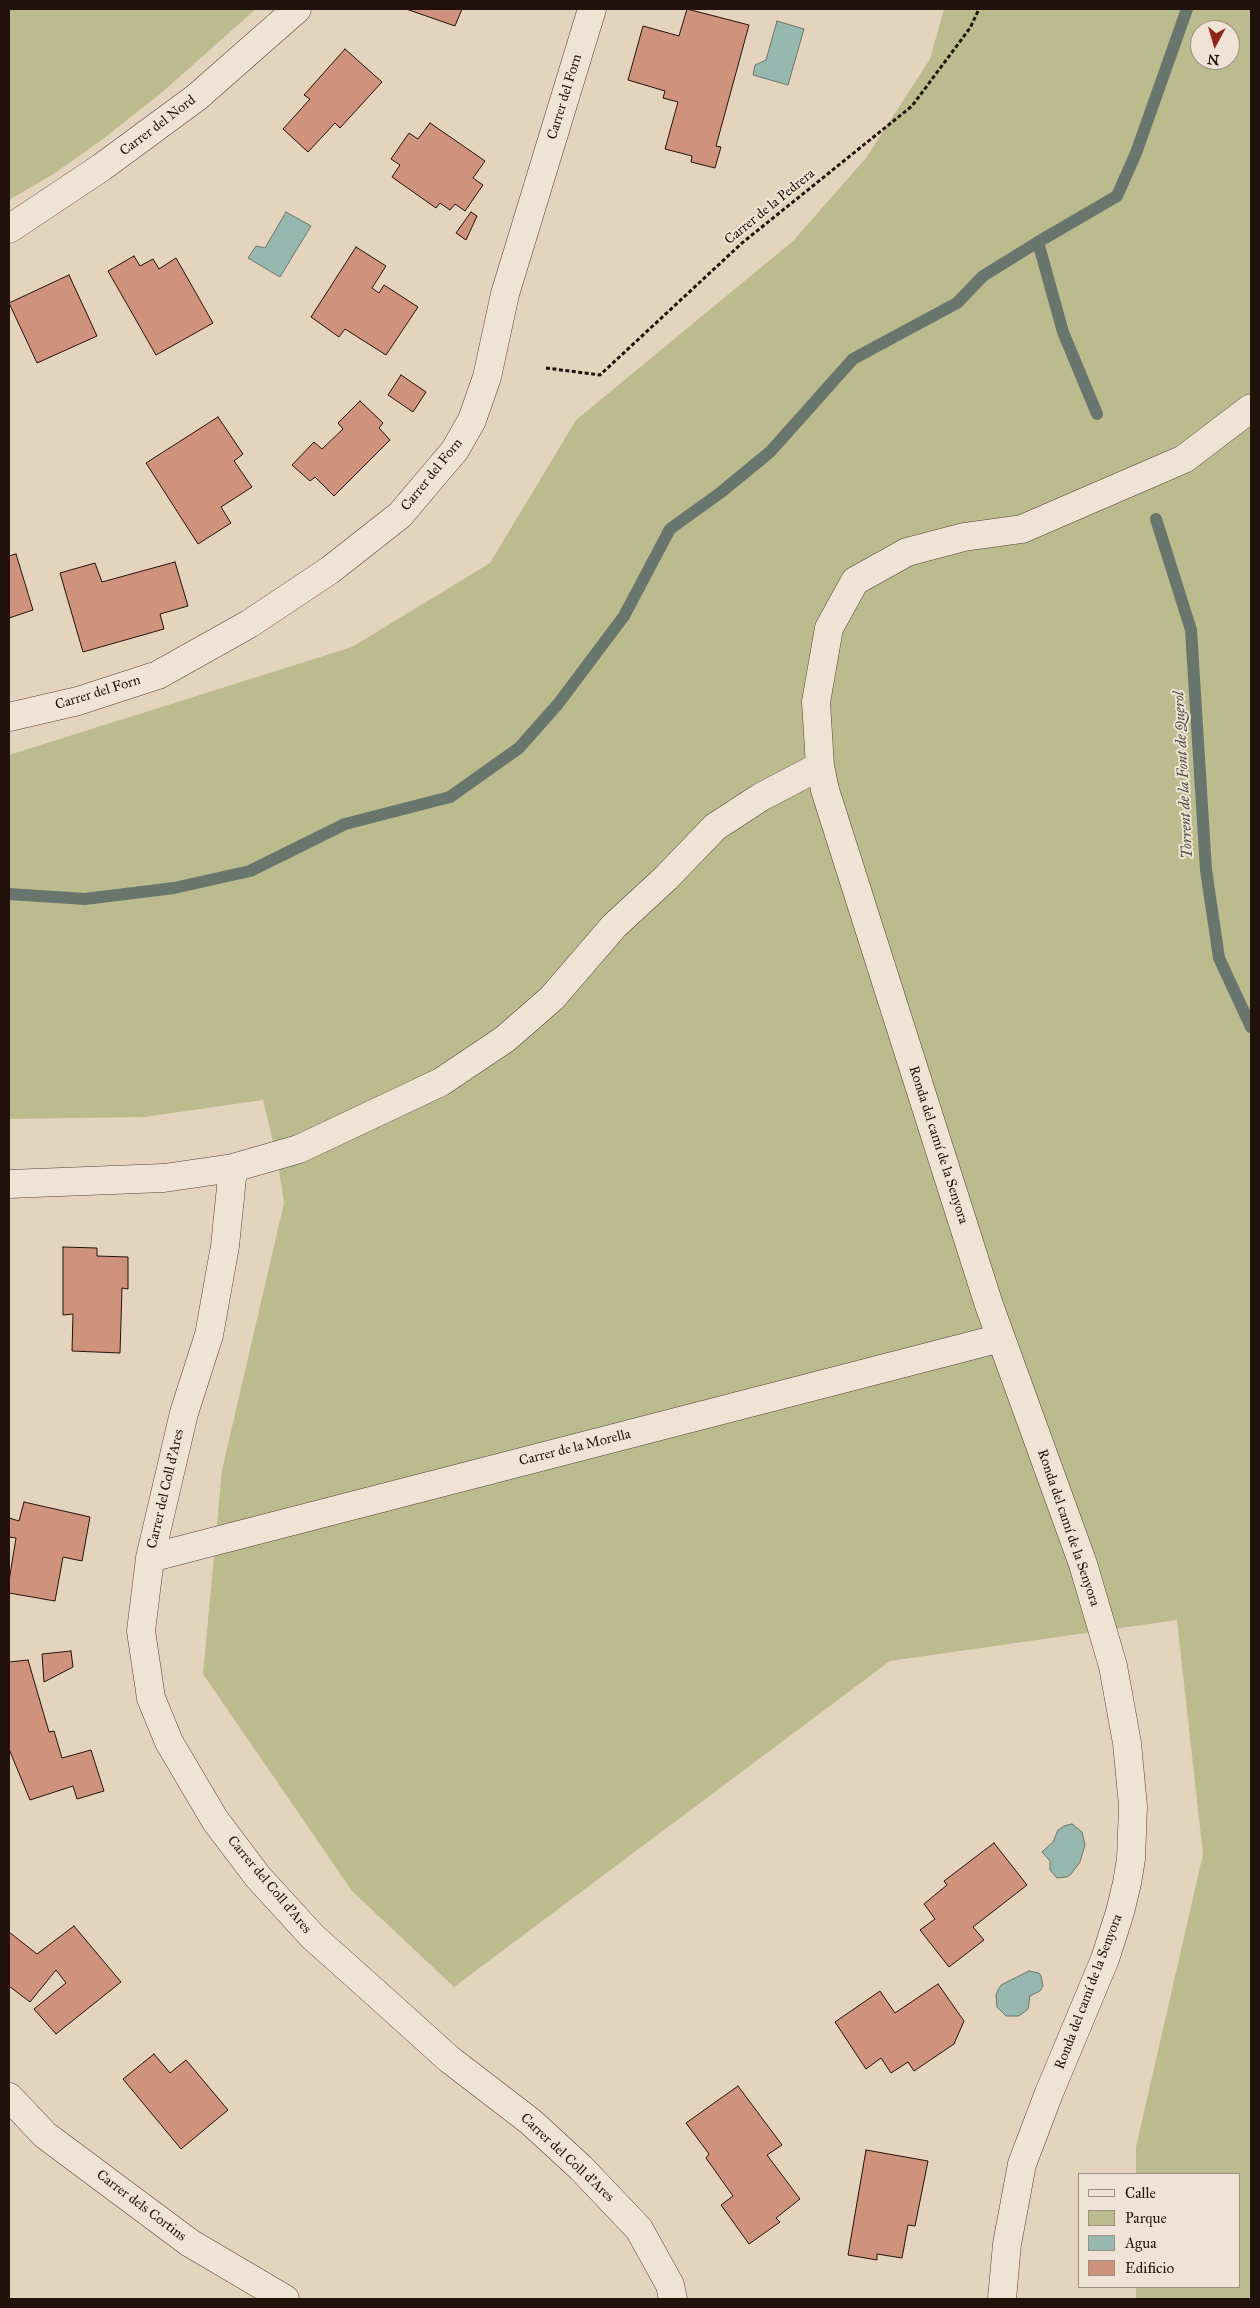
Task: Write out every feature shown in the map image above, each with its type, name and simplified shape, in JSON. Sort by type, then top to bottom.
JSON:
[{"type":"street","name":"Carrer del Nord","points":[[9,229],[102,167],[197,97],[297,9]]},
{"type":"street","name":"Carrer del Forn","points":[[9,717],[78,701],[158,675],[250,624],[330,570],[400,515],[455,450],[472,420],[487,376],[505,294],[592,9]]},
{"type":"street","name":"Ronda del camí de la Senyora","points":[[1002,2299],[1006,2244],[1022,2164],[1049,2093],[1105,1959],[1120,1912],[1131,1859],[1133,1806],[1128,1743],[1107,1647],[1083,1564],[1001,1338],[825,790],[820,766],[816,702],[829,628],[855,582],[907,552],[964,537],[1022,529],[1184,459],[1251,408]]},
{"type":"street","points":[[9,1184],[164,1178],[233,1168],[299,1149],[441,1082],[505,1039],[552,998],[614,926],[716,827],[762,797],[820,766]]},
{"type":"street","name":"Carrer del Coll d'Ares","points":[[233,1168],[225,1246],[210,1335],[184,1413],[150,1558],[141,1631],[151,1698],[169,1742],[215,1820],[258,1876],[313,1936],[449,2059],[531,2122],[587,2174],[639,2229],[670,2285],[673,2299]]},
{"type":"street","name":"Carrer de la Morella","points":[[150,1558],[1001,1338]]},
{"type":"street","name":"Carrer dels Cortins","points":[[9,2097],[45,2135],[190,2243],[285,2299]]},
{"type":"path","name":"Carrer de la Pedrera","points":[[546,368],[600,375],[742,243],[912,106],[970,28],[979,9]]},
{"type":"green space","points":[[9,9],[256,9],[160,94],[103,139],[55,173],[9,200]]},
{"type":"green space","points":[[944,9],[1251,9],[1251,2299],[1136,2299],[1136,2288],[1240,2288],[1240,2173],[1136,2173],[1136,2147],[1203,1854],[1177,1620],[890,1661],[454,1987],[352,1891],[203,1674],[222,1470],[284,1203],[277,1158],[263,1100],[144,1117],[9,1119],[9,755],[352,647],[490,563],[576,420],[793,241],[866,158],[930,59]]},
{"type":"water","points":[[777,21],[804,29],[788,85],[753,75],[755,65],[766,60]]},
{"type":"water","points":[[286,212],[311,226],[280,277],[248,258],[256,246],[265,248]]},
{"type":"water","points":[[1072,1824],[1082,1832],[1085,1845],[1080,1862],[1071,1874],[1067,1877],[1057,1878],[1050,1870],[1050,1861],[1042,1852],[1053,1842],[1058,1830]]},
{"type":"water","points":[[1029,1971],[1039,1973],[1043,1986],[1040,1991],[1030,1996],[1028,2009],[1019,2016],[1006,2016],[997,2007],[996,1995],[998,1990],[1001,1985]]},
{"type":"building","points":[[406,9],[462,9],[455,26]]},
{"type":"building","points":[[687,9],[749,25],[716,146],[721,147],[715,168],[691,162],[692,156],[665,149],[678,102],[663,98],[665,91],[628,80],[643,26],[679,36]]},
{"type":"building","points":[[345,49],[382,82],[340,128],[335,123],[308,152],[283,129],[310,99],[304,95]]},
{"type":"building","points":[[430,123],[485,161],[473,178],[483,185],[465,211],[455,204],[450,210],[440,203],[436,208],[392,177],[400,165],[391,159],[409,133],[418,139]]},
{"type":"building","points":[[471,212],[477,216],[466,240],[456,233]]},
{"type":"building","points":[[356,247],[386,266],[372,288],[379,293],[384,285],[418,307],[386,355],[345,329],[339,337],[311,317]]},
{"type":"building","points":[[134,256],[140,266],[153,259],[159,269],[176,258],[213,323],[156,355],[108,271]]},
{"type":"building","points":[[69,275],[97,336],[37,363],[9,303]]},
{"type":"building","points":[[401,375],[426,392],[413,412],[388,395]]},
{"type":"building","points":[[360,401],[383,423],[379,428],[390,440],[334,496],[315,477],[310,481],[292,465],[314,442],[322,449],[343,429],[338,423]]},
{"type":"building","points":[[218,417],[243,454],[234,461],[252,487],[221,507],[231,523],[198,544],[146,463]]},
{"type":"building","points":[[16,554],[33,610],[9,618],[9,556]]},
{"type":"building","points":[[175,562],[188,606],[160,614],[164,629],[83,652],[60,573],[95,563],[102,582]]},
{"type":"building","points":[[63,1247],[97,1248],[97,1256],[128,1257],[128,1289],[122,1288],[120,1353],[72,1351],[73,1314],[63,1315]]},
{"type":"building","points":[[24,1502],[90,1517],[82,1561],[63,1557],[55,1601],[9,1593],[9,1581],[16,1538],[9,1537],[9,1518],[19,1521]]},
{"type":"building","points":[[71,1651],[73,1667],[44,1682],[42,1654]]},
{"type":"building","points":[[28,1660],[49,1732],[54,1731],[62,1758],[91,1750],[104,1791],[77,1799],[73,1786],[30,1800],[9,1749],[9,1662]]},
{"type":"building","points":[[994,1843],[1027,1885],[973,1927],[984,1940],[949,1967],[920,1930],[935,1919],[924,1904],[947,1885],[944,1881]]},
{"type":"building","points":[[74,1926],[121,1982],[56,2034],[34,2009],[66,1983],[56,1970],[30,2002],[9,1986],[9,1932],[37,1954]]},
{"type":"building","points":[[938,1984],[964,2021],[954,2044],[914,2071],[908,2062],[891,2073],[881,2058],[866,2069],[835,2022],[880,1991],[895,2013]]},
{"type":"building","points":[[154,2054],[170,2073],[186,2060],[228,2110],[181,2149],[123,2079]]},
{"type":"building","points":[[738,2086],[782,2145],[767,2155],[800,2199],[776,2218],[780,2222],[749,2244],[721,2205],[733,2196],[706,2158],[709,2154],[686,2123]]},
{"type":"building","points":[[866,2150],[928,2161],[915,2226],[908,2225],[902,2258],[877,2254],[877,2260],[848,2255]]},
{"type":"waterway","name":"Torrent de la Font de Querol","points":[[1097,414],[1063,332],[1038,242],[1117,196],[1136,153],[1187,9]]},
{"type":"waterway","points":[[9,894],[85,899],[174,888],[250,871],[345,824],[450,797],[519,748],[558,704],[624,616],[670,529],[720,493],[770,452],[853,359],[957,303],[983,276],[1038,242]]},
{"type":"waterway","name":"Torrent de la Font de Querol","points":[[1156,519],[1191,630],[1206,870],[1219,958],[1251,1027]]}]
